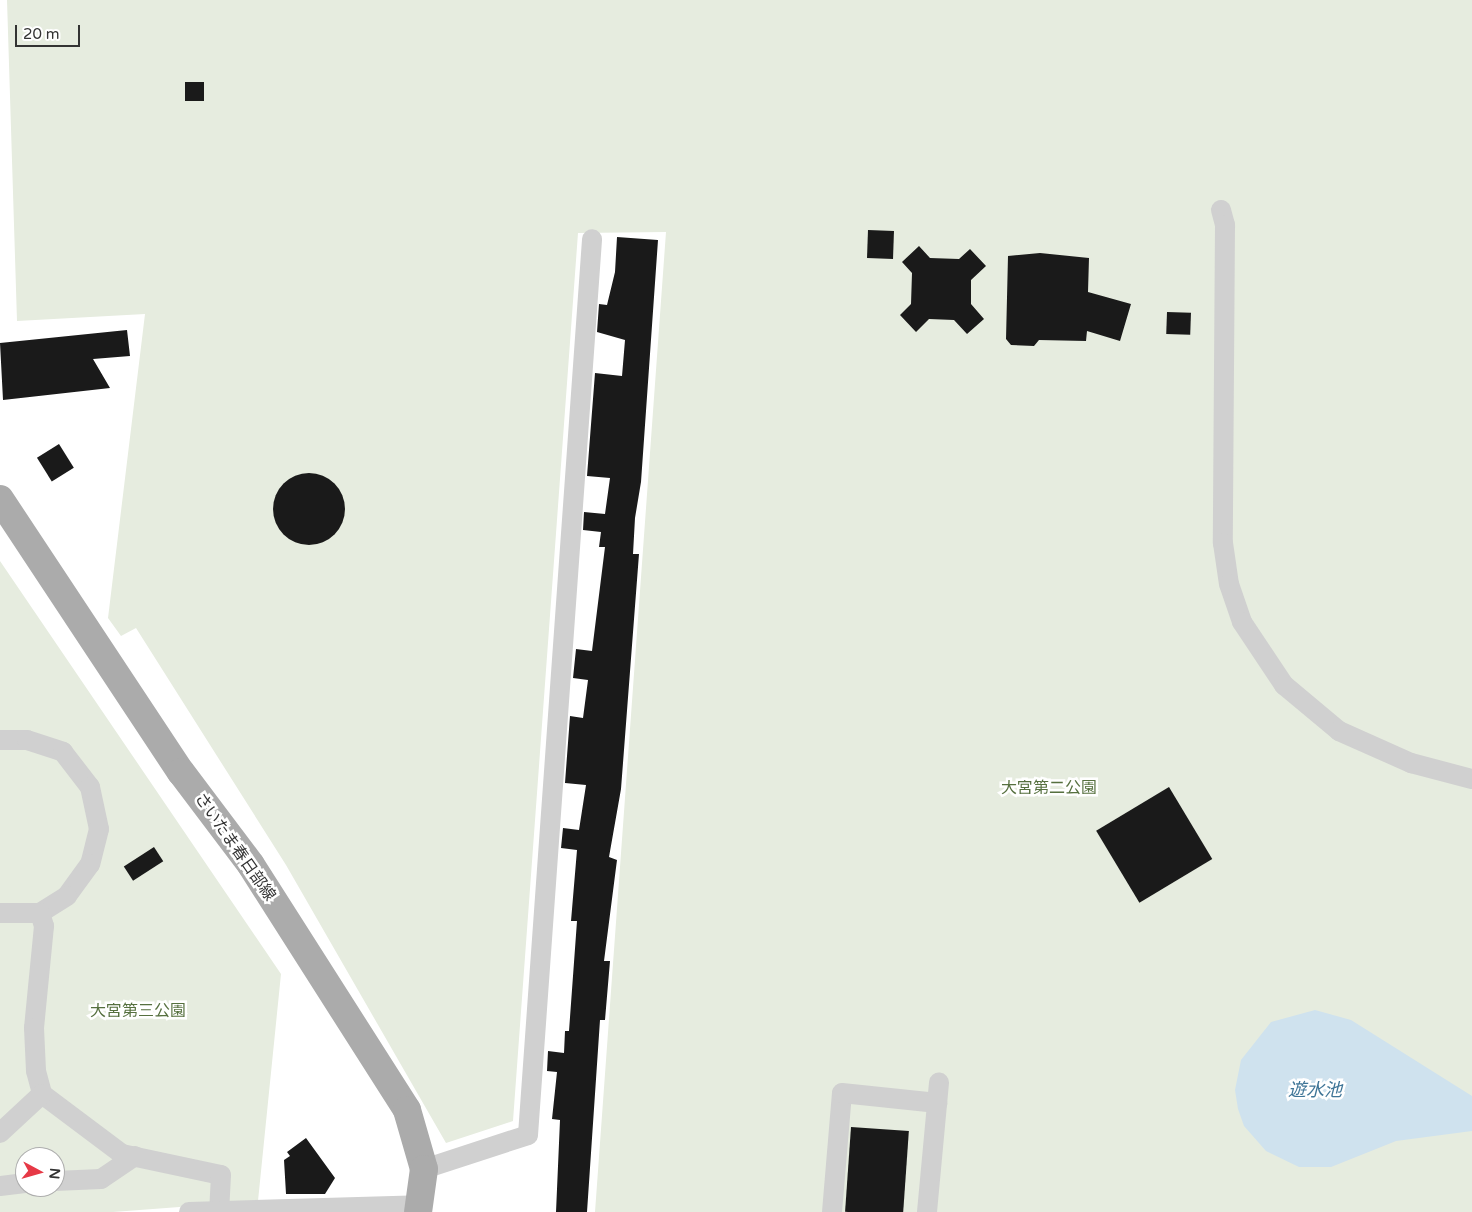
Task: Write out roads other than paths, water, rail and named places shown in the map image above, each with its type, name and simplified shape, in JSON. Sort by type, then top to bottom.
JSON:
[{"type":"main road","name":"さいたま春日部線","points":[[0,499],[67,605],[251,865],[407,1110],[424,1169],[418,1208]]},
{"type":"street","points":[[1221,210],[1225,225],[1223,543],[1229,584],[1242,622],[1284,685],[1339,731],[1411,763],[1472,779]]},
{"type":"street","points":[[424,1169],[528,1135],[592,239]]},
{"type":"street","points":[[0,740],[27,740],[63,752],[90,787],[99,829],[90,864],[67,896],[40,913],[0,913]]},
{"type":"street","points":[[40,913],[44,926],[34,1028],[36,1071],[42,1094],[122,1154],[221,1174],[219,1210]]},
{"type":"street","points":[[832,1212],[842,1092],[938,1093],[927,1212]]},
{"type":"street","points":[[0,1133],[42,1094]]},
{"type":"street","points":[[65,1180],[101,1179],[135,1156]]},
{"type":"street","points":[[0,1186],[15,1184]]},
{"type":"street","points":[[188,1212],[418,1208]]},
{"type":"water","name":"遊水池","points":[[1315,1010],[1351,1020],[1472,1096],[1472,1131],[1396,1141],[1331,1167],[1299,1167],[1266,1151],[1244,1126],[1238,1109],[1235,1090],[1241,1060],[1271,1022]]},
{"type":"park label","name":"大宮第二公園","points":[[1049,788]]},
{"type":"park label","name":"大宮第三公園","points":[[138,1011]]}]
